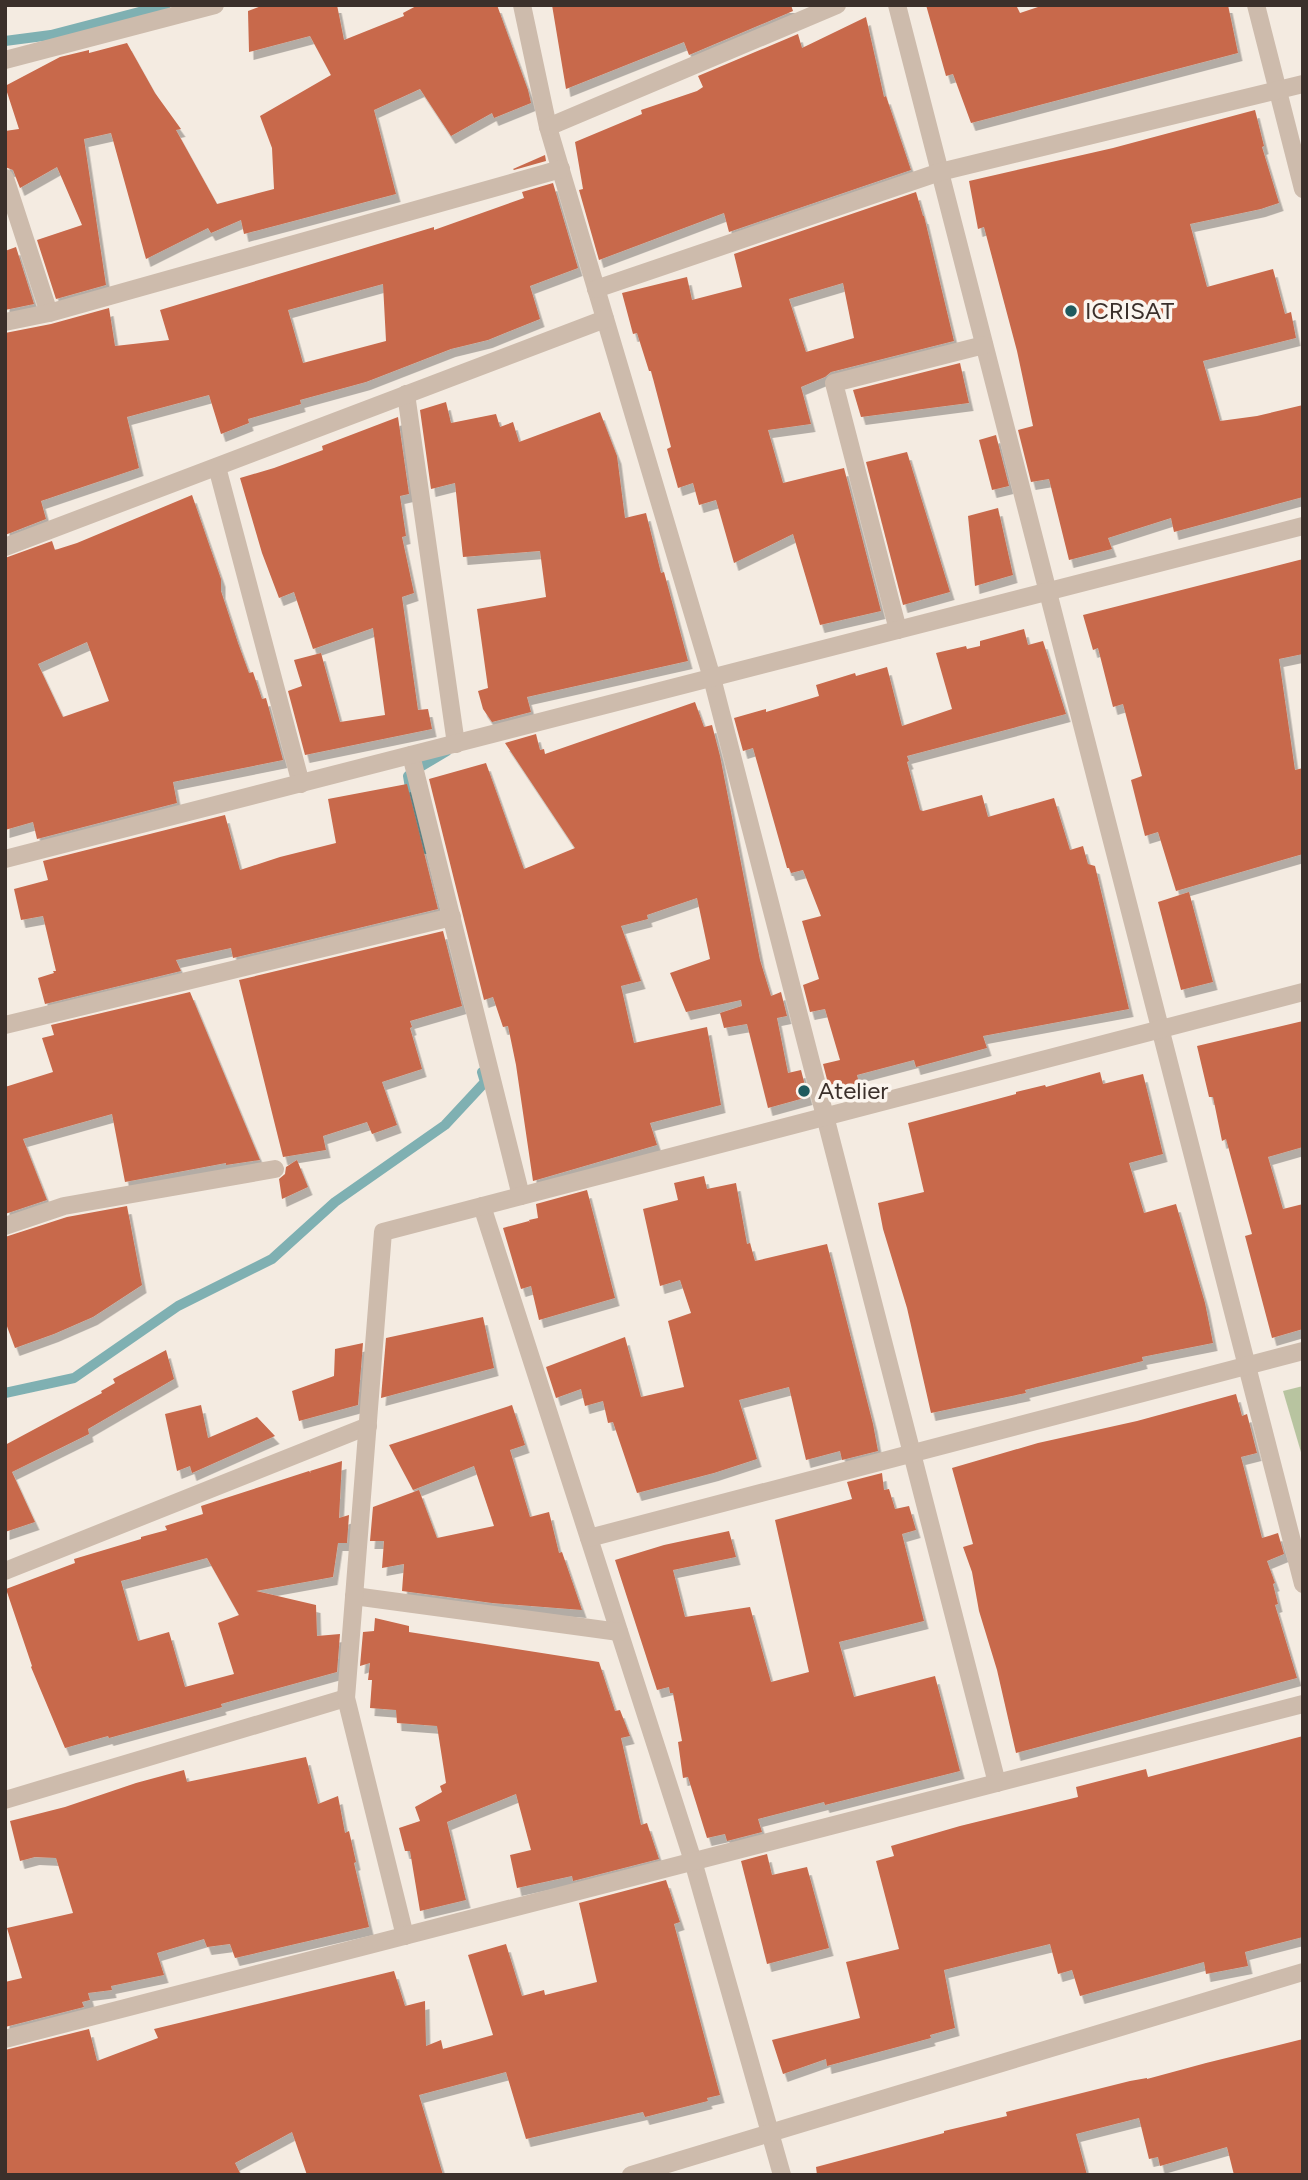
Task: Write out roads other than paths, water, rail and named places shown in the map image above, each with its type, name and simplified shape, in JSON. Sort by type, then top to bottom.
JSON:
[{"type":"street","points":[[5,60],[215,5]]},
{"type":"street","points":[[522,5],[548,127],[712,678],[997,1783]]},
{"type":"street","points":[[548,127],[837,5]]},
{"type":"street","points":[[897,5],[1303,1584]]},
{"type":"street","points":[[1256,5],[1303,189]]},
{"type":"street","points":[[596,289],[940,172],[1303,84]]},
{"type":"street","points":[[5,323],[49,313],[561,169]]},
{"type":"street","points":[[5,178],[49,313]]},
{"type":"street","points":[[5,547],[605,319]]},
{"type":"street","points":[[898,630],[834,383],[984,345]]},
{"type":"street","points":[[406,394],[456,744]]},
{"type":"street","points":[[217,467],[301,784]]},
{"type":"street","points":[[5,859],[1303,526]]},
{"type":"street","points":[[411,755],[521,1196]]},
{"type":"street","points":[[5,1025],[452,917]]},
{"type":"street","points":[[405,1936],[346,1699],[383,1232],[1303,992]]},
{"type":"street","points":[[5,1226],[64,1206],[275,1169]]},
{"type":"street","points":[[482,1206],[693,1861],[782,2175]]},
{"type":"street","points":[[589,1538],[1303,1350]]},
{"type":"street","points":[[5,1571],[368,1426]]},
{"type":"street","points":[[354,1595],[619,1632]]},
{"type":"street","points":[[5,1800],[346,1699]]},
{"type":"street","points":[[5,2039],[1303,1704]]},
{"type":"street","points":[[631,2175],[1303,1972]]},
{"type":"waterway","points":[[5,41],[51,35],[166,5]]},
{"type":"waterway","points":[[426,849],[408,776],[447,751]]},
{"type":"waterway","points":[[5,1393],[74,1378],[178,1306],[272,1259],[335,1202],[445,1125],[485,1082],[482,1072]]},
{"type":"place","name":"ICRISAT","points":[[1071,311]]},
{"type":"place","name":"Atelier","points":[[804,1091]]}]
